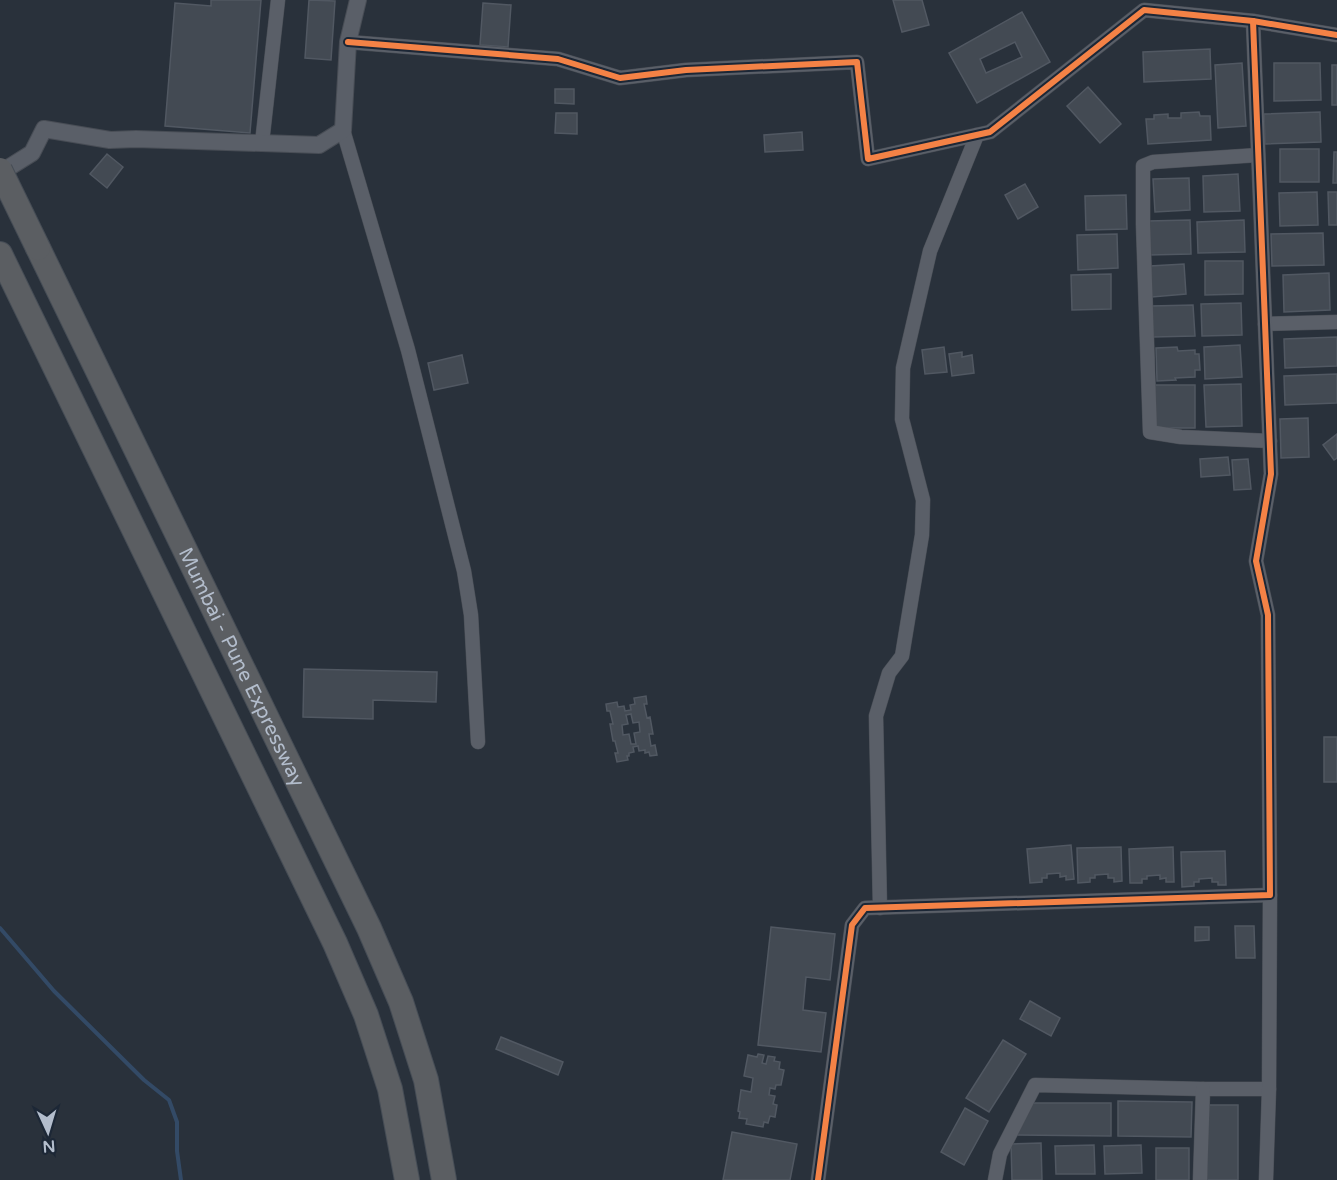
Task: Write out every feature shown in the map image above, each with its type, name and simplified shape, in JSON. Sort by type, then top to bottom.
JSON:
[{"type":"highway","name":"Mumbai - Pune Expressway","points":[[0,172],[369,928],[401,1002],[426,1080],[444,1180]]},
{"type":"highway","name":"Mumbai - Pune Expressway","points":[[2,258],[335,943],[366,1015],[390,1089],[407,1180]]},
{"type":"street","points":[[262,143],[278,0]]},
{"type":"street","points":[[358,0],[348,42],[343,130],[408,350],[464,571],[471,615],[478,742]]},
{"type":"street","points":[[348,42],[558,59],[620,78],[686,70],[857,62],[868,159],[990,132],[1144,10],[1253,21],[1337,35]]},
{"type":"street","points":[[1253,21],[1271,474],[1256,561],[1268,615],[1270,895],[1266,1180]]},
{"type":"street","points":[[0,172],[32,153],[44,129],[110,140],[319,145],[343,130]]},
{"type":"street","points":[[880,908],[876,716],[889,673],[902,656],[922,535],[923,500],[902,418],[903,368],[930,251],[977,135]]},
{"type":"street","points":[[1258,154],[1153,162],[1143,166],[1149,432],[1182,437],[1270,441]]},
{"type":"street","points":[[1265,324],[1337,322]]},
{"type":"street","points":[[818,1180],[852,925],[865,909],[1270,895]]},
{"type":"street","points":[[995,1180],[1000,1154],[1035,1085],[1269,1089]]},
{"type":"street","points":[[1200,1180],[1203,1089]]},
{"type":"building","points":[[211,0],[261,0],[250,133],[165,126],[175,3],[211,6]]},
{"type":"building","points":[[309,0],[335,1],[331,60],[305,58]]},
{"type":"building","points":[[893,0],[922,0],[929,25],[902,32]]},
{"type":"building","points":[[483,3],[511,5],[508,47],[480,45]]},
{"type":"building","points":[[1022,12],[1050,62],[977,103],[949,53]],"holes":[[[1015,42],[1022,57],[986,73],[980,59]]]},
{"type":"building","points":[[1210,49],[1211,79],[1144,82],[1143,52]]},
{"type":"building","points":[[1242,63],[1246,126],[1218,128],[1215,65]]},
{"type":"building","points":[[1274,63],[1320,63],[1321,100],[1274,101]]},
{"type":"building","points":[[1332,65],[1337,65],[1337,105],[1332,105]]},
{"type":"building","points":[[1088,87],[1121,124],[1100,143],[1067,106]]},
{"type":"building","points":[[555,89],[574,89],[574,104],[555,103]]},
{"type":"building","points":[[1199,112],[1200,116],[1210,116],[1211,140],[1148,144],[1146,119],[1154,119],[1154,115],[1168,114],[1168,118],[1181,118],[1181,113]]},
{"type":"building","points":[[1320,112],[1321,142],[1265,144],[1264,114]]},
{"type":"building","points":[[556,113],[577,113],[577,134],[555,133]]},
{"type":"building","points":[[802,132],[803,150],[765,152],[764,135]]},
{"type":"building","points":[[1280,149],[1319,149],[1319,182],[1280,182]]},
{"type":"building","points":[[1334,152],[1337,152],[1337,183],[1333,183]]},
{"type":"building","points":[[107,154],[123,167],[107,188],[90,174]]},
{"type":"building","points":[[1238,174],[1240,211],[1204,212],[1203,176]]},
{"type":"building","points":[[1189,178],[1190,210],[1155,212],[1153,179]]},
{"type":"building","points":[[1025,184],[1038,207],[1018,219],[1005,195]]},
{"type":"building","points":[[1317,192],[1318,225],[1280,226],[1279,193]]},
{"type":"building","points":[[1328,192],[1337,192],[1337,225],[1329,225]]},
{"type":"building","points":[[1126,195],[1127,229],[1086,230],[1085,196]]},
{"type":"building","points":[[1190,220],[1191,254],[1149,255],[1148,221]]},
{"type":"building","points":[[1244,220],[1245,252],[1198,253],[1197,222]]},
{"type":"building","points":[[1323,233],[1324,265],[1272,266],[1271,234]]},
{"type":"building","points":[[1117,234],[1118,268],[1078,270],[1077,235]]},
{"type":"building","points":[[1205,261],[1243,261],[1243,294],[1205,295]]},
{"type":"building","points":[[1184,264],[1186,294],[1152,297],[1150,266]]},
{"type":"building","points":[[1329,273],[1330,310],[1284,312],[1283,275]]},
{"type":"building","points":[[1111,274],[1111,309],[1072,310],[1071,275]]},
{"type":"building","points":[[1241,303],[1242,335],[1202,336],[1201,304]]},
{"type":"building","points":[[1193,305],[1195,336],[1153,337],[1151,306]]},
{"type":"building","points":[[1337,337],[1337,366],[1285,368],[1284,339]]},
{"type":"building","points":[[1240,345],[1242,377],[1205,379],[1204,347]]},
{"type":"building","points":[[944,347],[947,372],[925,374],[922,350]]},
{"type":"building","points":[[1177,347],[1178,351],[1195,350],[1195,354],[1199,354],[1200,370],[1195,370],[1195,377],[1157,381],[1156,348]]},
{"type":"building","points":[[962,352],[962,357],[972,355],[974,373],[952,376],[949,354]]},
{"type":"building","points":[[462,355],[468,383],[434,390],[428,363]]},
{"type":"building","points":[[1337,374],[1337,403],[1285,405],[1284,376]]},
{"type":"building","points":[[1241,384],[1242,426],[1206,427],[1204,385]]},
{"type":"building","points":[[1154,385],[1195,385],[1195,428],[1154,428]]},
{"type":"building","points":[[1308,418],[1309,457],[1281,458],[1280,419]]},
{"type":"building","points":[[1337,434],[1337,458],[1334,460],[1323,445]]},
{"type":"building","points":[[1228,457],[1230,475],[1201,477],[1200,459]]},
{"type":"building","points":[[1248,459],[1251,489],[1234,490],[1232,460]]},
{"type":"building","points":[[304,669],[437,672],[436,702],[373,700],[373,719],[303,717]]},
{"type":"building","points":[[646,696],[647,704],[644,704],[647,718],[650,717],[653,734],[649,734],[651,746],[655,745],[657,755],[650,756],[649,752],[645,753],[645,750],[639,751],[638,746],[633,747],[634,752],[629,753],[628,760],[617,762],[615,753],[618,753],[610,724],[613,724],[606,704],[617,702],[618,707],[624,706],[625,711],[631,710],[630,705],[635,704],[634,698]],"holes":[[[631,714],[633,723],[639,722],[640,732],[634,733],[636,744],[631,744],[629,734],[623,735],[622,725],[628,724],[626,715]]]},
{"type":"building","points":[[1324,737],[1337,737],[1337,782],[1324,782]]},
{"type":"building","points":[[1071,845],[1074,879],[1066,880],[1066,876],[1060,877],[1060,873],[1047,874],[1047,878],[1042,878],[1042,882],[1030,883],[1027,849]]},
{"type":"building","points":[[1121,847],[1122,881],[1114,882],[1114,878],[1108,878],[1108,874],[1095,875],[1095,878],[1090,878],[1090,882],[1078,883],[1077,848]]},
{"type":"building","points":[[1173,847],[1174,882],[1166,882],[1166,878],[1160,879],[1160,875],[1147,876],[1147,879],[1142,879],[1142,883],[1130,883],[1129,849]]},
{"type":"building","points":[[1225,851],[1226,885],[1212,882],[1212,878],[1199,879],[1199,882],[1194,882],[1194,886],[1182,887],[1181,852]]},
{"type":"building","points":[[1235,926],[1254,926],[1255,958],[1236,958]]},
{"type":"building","points":[[771,927],[835,934],[830,980],[806,977],[803,1010],[826,1013],[821,1052],[758,1045]]},
{"type":"building","points":[[1195,927],[1209,927],[1209,940],[1195,941]]},
{"type":"building","points":[[1030,1001],[1060,1018],[1051,1036],[1020,1019]]},
{"type":"building","points":[[501,1037],[563,1062],[558,1075],[496,1049]]},
{"type":"building","points":[[1003,1040],[1026,1054],[989,1112],[966,1098]]},
{"type":"building","points":[[758,1054],[764,1055],[762,1063],[766,1064],[768,1056],[775,1057],[774,1061],[780,1062],[779,1069],[784,1070],[781,1085],[776,1085],[775,1089],[770,1088],[769,1095],[775,1096],[773,1104],[777,1105],[775,1117],[770,1116],[768,1123],[764,1122],[763,1127],[746,1124],[747,1119],[739,1118],[740,1112],[738,1111],[741,1090],[751,1092],[753,1078],[744,1076],[748,1055],[757,1057]]},
{"type":"building","points":[[1118,1101],[1192,1102],[1191,1137],[1118,1136]]},
{"type":"building","points":[[1030,1103],[1111,1103],[1111,1136],[1014,1135]]},
{"type":"building","points":[[1207,1105],[1238,1105],[1238,1180],[1207,1180]]},
{"type":"building","points":[[965,1108],[988,1121],[964,1165],[941,1152]]},
{"type":"building","points":[[732,1132],[797,1144],[790,1180],[723,1180]]},
{"type":"building","points":[[1041,1143],[1042,1180],[1012,1180],[1011,1144]]},
{"type":"building","points":[[1094,1145],[1095,1174],[1056,1174],[1055,1146]]},
{"type":"building","points":[[1141,1145],[1142,1173],[1105,1174],[1104,1146]]},
{"type":"building","points":[[1156,1148],[1189,1148],[1189,1180],[1156,1180]]},
{"type":"waterway","points":[[0,928],[54,991],[144,1080],[169,1100],[177,1122],[177,1151],[181,1180]]},
{"type":"cycle path","points":[[348,42],[558,59],[620,78],[686,70],[857,62],[868,159],[990,132],[1144,10],[1253,21],[1337,35]]},
{"type":"cycle path","points":[[818,1180],[852,925],[865,908],[1270,895],[1268,615],[1256,561],[1271,474],[1253,21]]}]
